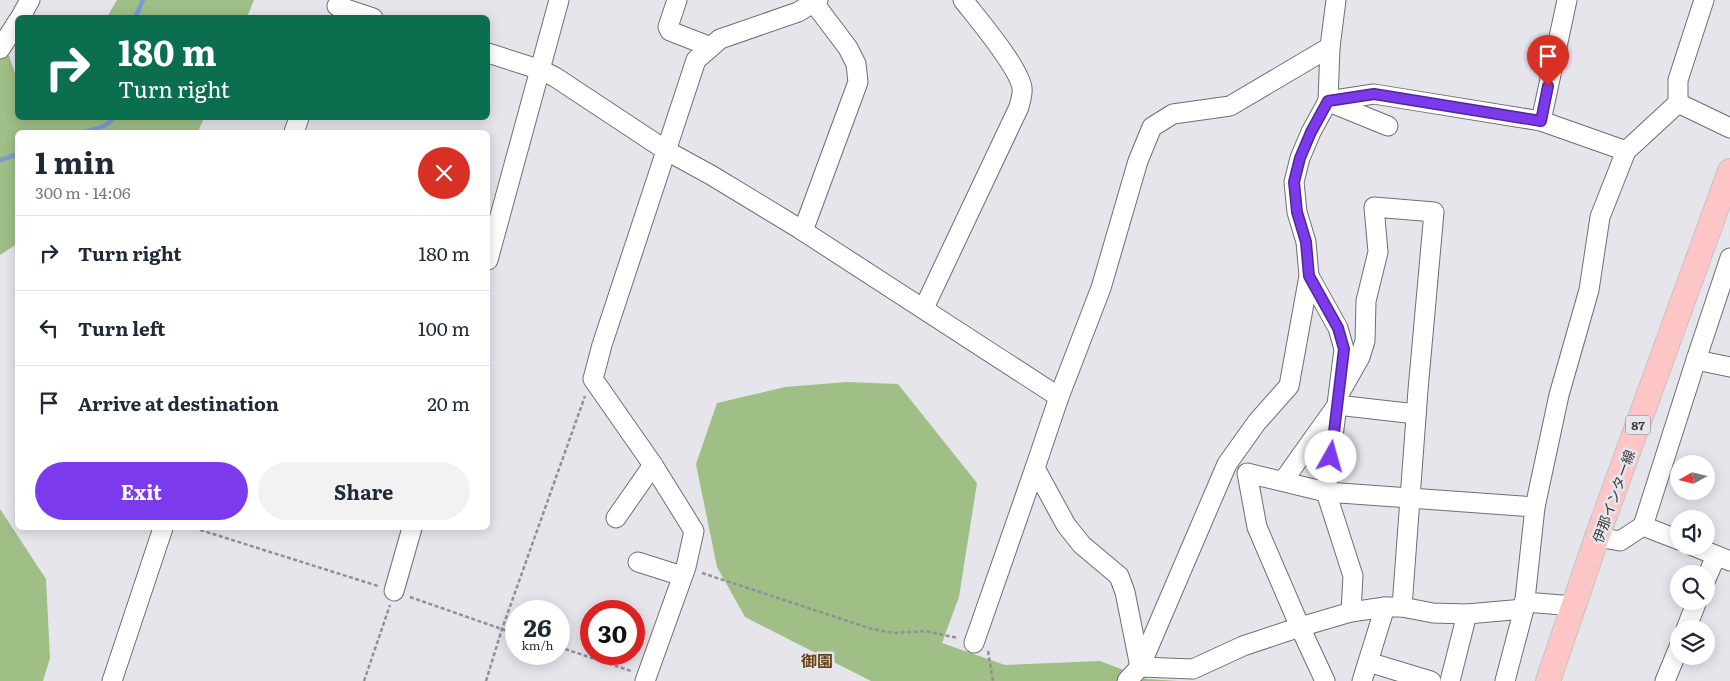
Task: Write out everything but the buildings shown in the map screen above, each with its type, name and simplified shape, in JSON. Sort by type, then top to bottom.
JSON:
[{"type":"main road","name":"伊那インター線","points":[[1548,681],[1597,537],[1730,171]]},
{"type":"street","points":[[22,15],[30,0]]},
{"type":"street","points":[[490,253],[559,0]]},
{"type":"street","points":[[677,0],[668,27],[670,32],[711,47]]},
{"type":"street","points":[[924,308],[1019,107],[1022,88],[1016,73],[998,44],[962,0]]},
{"type":"street","points":[[1128,681],[1140,667],[1227,464],[1257,422],[1289,386],[1309,276],[1306,242],[1297,212],[1294,182],[1300,158],[1311,132],[1328,101],[1330,47],[1336,0]]},
{"type":"street","points":[[1541,121],[1567,0]]},
{"type":"street","points":[[1504,681],[1524,606],[1535,507],[1559,395],[1589,290],[1600,217],[1626,151],[1678,103],[1678,80],[1704,0]]},
{"type":"street","points":[[646,678],[684,572],[694,532],[653,465],[593,378],[602,345],[696,60],[720,39],[798,12],[816,1],[848,48],[856,64],[858,82],[803,231]]},
{"type":"street","points":[[337,8],[362,15]]},
{"type":"street","points":[[0,49],[15,26]]},
{"type":"street","points":[[974,642],[1060,397],[1101,288],[1138,161],[1152,127],[1173,114],[1230,106],[1330,47]]},
{"type":"street","points":[[490,54],[541,70],[571,86],[667,151],[711,175],[803,231],[1060,397]]},
{"type":"street","points":[[1328,101],[1374,94],[1541,121],[1626,151]]},
{"type":"street","points":[[1328,101],[1388,126]]},
{"type":"street","points":[[1678,103],[1730,128]]},
{"type":"street","points":[[1283,481],[1338,400],[1360,358],[1365,341],[1366,301],[1378,252],[1374,208],[1434,212],[1410,499],[1393,607],[1368,662],[1362,681]]},
{"type":"street","points":[[1597,537],[1620,541],[1644,526],[1730,258]]},
{"type":"street","points":[[1309,276],[1338,328],[1344,349],[1326,492],[1353,576],[1351,612]]},
{"type":"street","points":[[1696,360],[1730,367]]},
{"type":"street","points":[[1338,400],[1416,414]]},
{"type":"street","points":[[1227,464],[1247,473],[1326,492],[1535,507]]},
{"type":"street","points":[[616,518],[653,465]]},
{"type":"street","points":[[1035,468],[1066,524],[1082,545],[1119,576],[1126,592],[1140,667]]},
{"type":"street","points":[[1247,473],[1257,527],[1300,627],[1317,678]]},
{"type":"street","points":[[1644,526],[1670,536]]},
{"type":"street","points":[[112,681],[162,530]]},
{"type":"street","points":[[394,591],[411,530]]},
{"type":"street","points":[[1715,568],[1723,558]]},
{"type":"street","points":[[638,562],[684,572]]},
{"type":"street","points":[[1140,667],[1194,669],[1243,646],[1351,612],[1393,607],[1433,613],[1467,614],[1524,606],[1575,606]]},
{"type":"street","points":[[1450,681],[1467,614]]},
{"type":"street","points":[[1368,662],[1431,681]]},
{"type":"street","points":[[1665,681],[1672,665]]},
{"type":"path","points":[[486,681],[502,629],[583,401],[593,378]]},
{"type":"path","points":[[200,530],[394,591],[505,630]]},
{"type":"path","points":[[684,572],[872,629],[894,634],[925,631],[947,634],[974,642],[989,651],[993,681]]},
{"type":"path","points":[[364,681],[394,591]]},
{"type":"path","points":[[570,651],[646,678]]},
{"type":"green space","points":[[117,0],[254,0],[248,15],[108,15]]},
{"type":"green space","points":[[0,29],[15,73],[15,120],[203,120],[199,130],[15,130],[15,245],[0,255]]},
{"type":"green space","points":[[847,382],[898,384],[977,483],[959,597],[942,643],[1005,665],[1100,661],[1147,679],[1178,681],[871,681],[745,617],[717,567],[696,464],[717,403],[785,387]]},
{"type":"green space","points":[[0,509],[46,579],[50,658],[43,681],[0,681]]},
{"type":"waterway","points":[[136,15],[143,0]]},
{"type":"waterway","points":[[92,130],[104,126],[111,120]]},
{"type":"waterway","points":[[0,160],[15,155]]},
{"type":"district","name":"御園","points":[[817,660]]},
{"type":"route","points":[[1331,457],[1344,349],[1338,328],[1309,276],[1306,242],[1297,212],[1294,182],[1300,158],[1311,132],[1328,101],[1374,94],[1541,121],[1548,86]]}]
